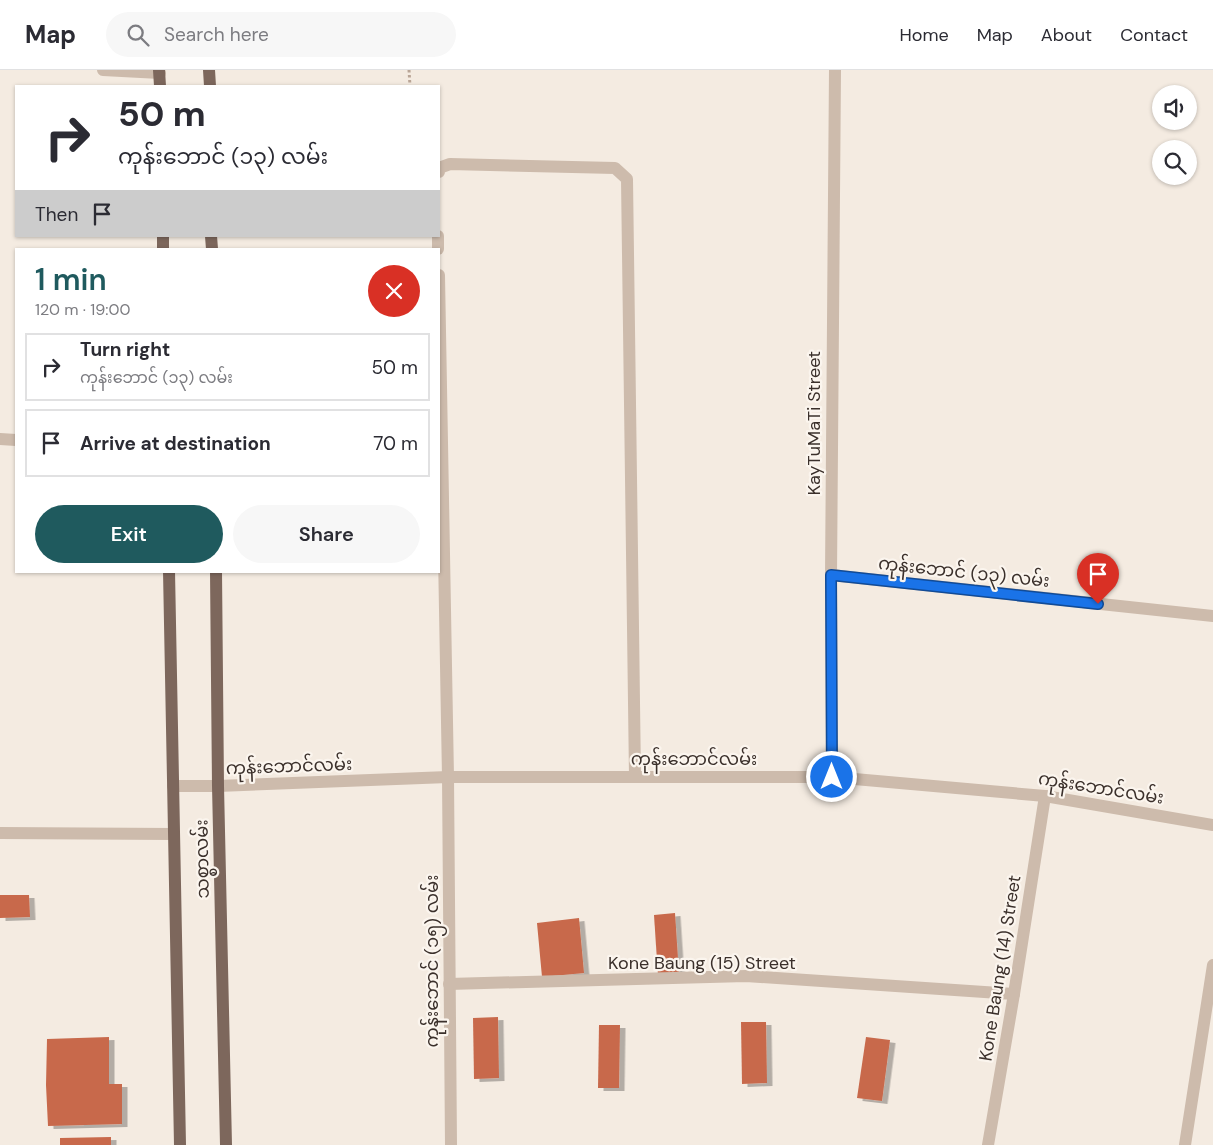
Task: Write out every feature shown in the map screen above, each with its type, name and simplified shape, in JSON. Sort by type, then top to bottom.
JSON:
[{"type":"main road","points":[[209,70],[210,85]]},
{"type":"main road","points":[[159,71],[160,85]]},
{"type":"main road","name":"သစ္စာလမ်း","points":[[170,573],[180,1145]]},
{"type":"main road","name":"သစ္စာလမ်း","points":[[216,573],[218,786],[226,1145]]},
{"type":"street","points":[[103,70],[159,71]]},
{"type":"street","name":"KayTuMaTi Street","points":[[832,777],[831,575],[835,70]]},
{"type":"street","points":[[440,168],[450,164],[615,168],[627,178],[635,776]]},
{"type":"street","name":"ကုန်းဘောင် (၁၅) လမ်း","points":[[440,330],[448,777],[451,1145]]},
{"type":"street","points":[[0,439],[15,440]]},
{"type":"street","name":"ကုန်းဘောင် (၁၃) လမ်း","points":[[831,575],[1213,616]]},
{"type":"street","name":"ကုန်းဘောင်လမ်း","points":[[173,786],[448,777],[832,777],[1045,796],[1213,825]]},
{"type":"street","name":"Kone Baung (14) Street","points":[[988,1145],[1045,796]]},
{"type":"street","points":[[0,833],[174,834]]},
{"type":"street","points":[[1185,1145],[1213,964]]},
{"type":"street","name":"Kone Baung (15) Street","points":[[449,984],[746,976],[1014,994]]},
{"type":"path","points":[[409,70],[410,85]]},
{"type":"building","points":[[0,895],[29,895],[30,917],[0,918]]},
{"type":"building","points":[[675,913],[679,974],[658,976],[654,915]]},
{"type":"building","points":[[579,918],[584,973],[542,977],[537,923]]},
{"type":"building","points":[[498,1017],[499,1078],[474,1079],[473,1018]]},
{"type":"building","points":[[741,1022],[766,1022],[767,1083],[742,1084]]},
{"type":"building","points":[[599,1025],[620,1025],[619,1088],[598,1088]]},
{"type":"building","points":[[109,1037],[109,1084],[122,1084],[122,1124],[48,1126],[46,1085],[47,1039]]},
{"type":"building","points":[[866,1037],[890,1040],[882,1101],[857,1098]]},
{"type":"building","points":[[111,1137],[111,1145],[60,1145],[60,1138]]},
{"type":"route","points":[[832,777],[831,575],[1098,604]]}]
